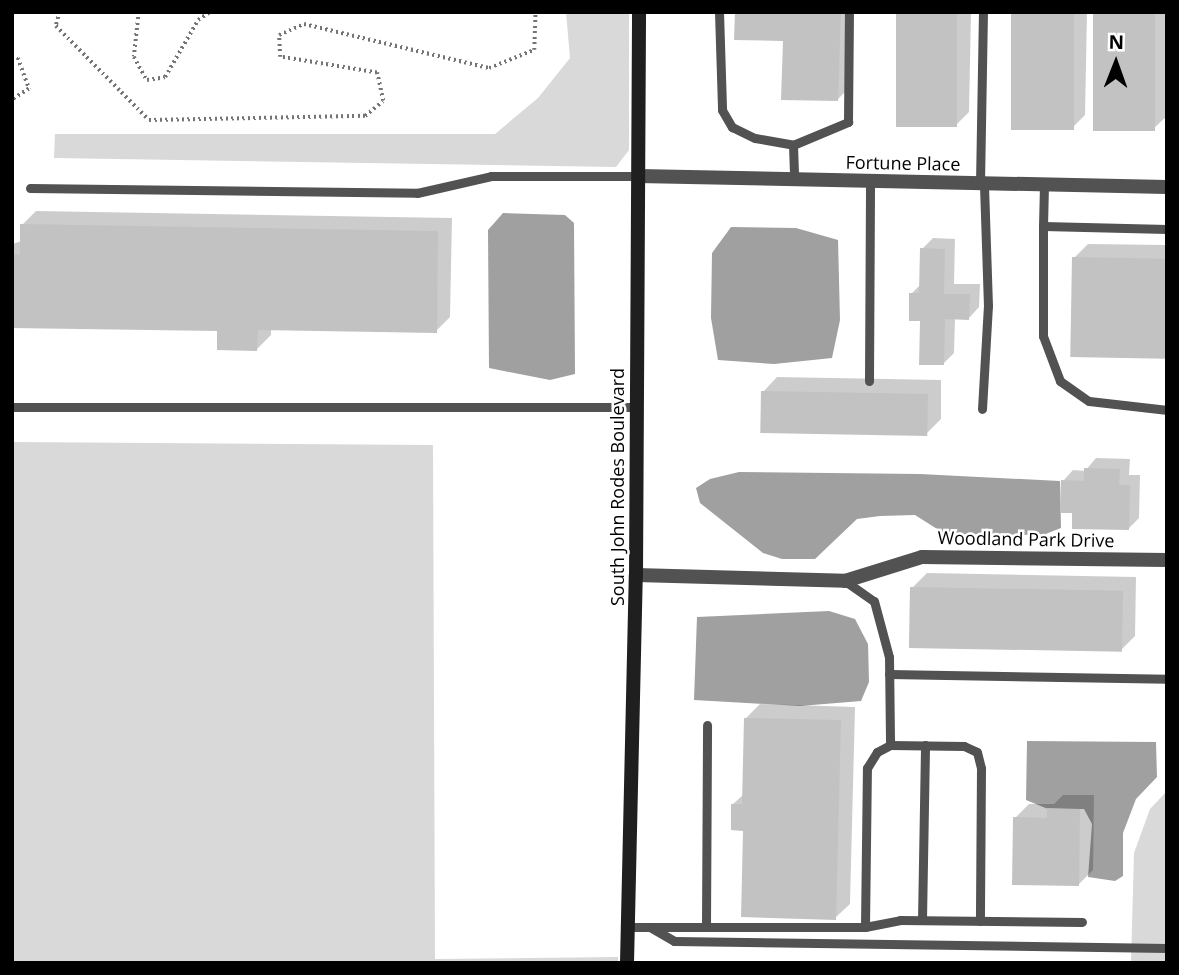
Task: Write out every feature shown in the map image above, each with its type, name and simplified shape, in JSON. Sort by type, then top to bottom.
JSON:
[{"type":"main road","name":"South John Rodes Boulevard","points":[[627,963],[636,575],[639,12]]},
{"type":"street","name":"Fortune Place","points":[[638,176],[1167,187]]},
{"type":"street","name":"Woodland Park Drive","points":[[636,575],[845,581],[922,557],[1167,560]]},
{"type":"lane","points":[[719,12],[722,110],[732,127],[755,138],[793,145],[848,122],[849,12]]},
{"type":"lane","points":[[982,409],[988,306],[982,184],[983,12]]},
{"type":"lane","points":[[793,145],[794,180]]},
{"type":"lane","points":[[30,188],[417,193],[491,176],[638,176]]},
{"type":"lane","points":[[869,381],[870,181]]},
{"type":"lane","points":[[1044,185],[1043,336],[1060,381],[1089,401],[1167,410]]},
{"type":"lane","points":[[1043,226],[1167,229]]},
{"type":"lane","points":[[12,407],[637,407]]},
{"type":"lane","points":[[845,581],[874,601],[889,674],[890,745]]},
{"type":"lane","points":[[889,674],[1167,679]]},
{"type":"lane","points":[[706,927],[707,725]]},
{"type":"lane","points":[[865,927],[867,768],[877,752],[890,745],[964,746],[977,752],[981,768],[979,921]]},
{"type":"lane","points":[[922,920],[925,745]]},
{"type":"lane","points":[[628,927],[865,927],[922,920],[1082,922]]},
{"type":"lane","points":[[650,927],[674,941],[1167,948]]},
{"type":"path","points":[[60,12],[56,26],[149,120],[365,117],[383,101],[377,72],[279,57],[279,35],[304,24],[489,68],[534,50],[536,12]]},
{"type":"path","points":[[139,12],[134,57],[147,80],[165,77],[198,20],[210,12]]},
{"type":"path","points":[[12,57],[18,58],[29,89],[12,100]]},
{"type":"shaded area","points":[[566,12],[629,12],[629,150],[616,167],[54,158],[55,134],[495,134],[538,98],[570,58]]},
{"type":"shaded area","points":[[503,213],[565,215],[574,223],[575,374],[550,380],[489,368],[488,230]]},
{"type":"shaded area","points":[[731,227],[796,228],[838,240],[840,320],[832,358],[774,364],[718,360],[711,318],[712,253]]},
{"type":"shaded area","points":[[12,442],[433,445],[435,959],[618,957],[618,963],[12,963]]},
{"type":"shaded area","points":[[739,472],[920,474],[1060,481],[1061,528],[1043,535],[945,534],[915,515],[880,516],[857,519],[815,559],[782,559],[763,553],[700,503],[696,488],[710,479]]},
{"type":"shaded area","points":[[829,611],[855,619],[868,644],[869,682],[861,701],[800,706],[694,700],[697,617]]},
{"type":"shaded area","points":[[1027,741],[1156,742],[1157,777],[1136,799],[1123,833],[1123,876],[1115,881],[1088,877],[1092,824],[1084,809],[1048,809],[1026,800]]},
{"type":"shaded area","points":[[1167,791],[1167,963],[1131,963],[1134,853],[1150,809]]},
{"type":"building","points":[[735,12],[841,12],[838,101],[781,100],[783,41],[734,40]]},
{"type":"building","points":[[896,12],[957,12],[957,127],[896,127]]},
{"type":"building","points":[[1011,12],[1074,12],[1074,130],[1011,130]]},
{"type":"building","points":[[1093,12],[1155,12],[1155,131],[1093,131]]},
{"type":"building","points":[[20,224],[438,231],[437,333],[258,330],[257,351],[217,350],[217,331],[12,328],[12,254],[20,255]]},
{"type":"building","points":[[920,248],[945,249],[944,294],[970,294],[969,320],[945,319],[944,365],[919,365],[920,321],[909,321],[909,293],[919,293]]},
{"type":"building","points":[[1072,257],[1167,259],[1165,359],[1070,357]]},
{"type":"building","points":[[761,391],[928,394],[927,436],[760,433]]},
{"type":"building","points":[[1084,468],[1120,469],[1119,485],[1130,485],[1129,530],[1072,529],[1072,513],[1060,513],[1061,480],[1084,481]]},
{"type":"building","points":[[910,587],[1123,591],[1122,652],[909,648]]},
{"type":"building","points":[[744,718],[841,720],[836,920],[741,917],[743,831],[731,830],[731,804],[742,804]]},
{"type":"building","points":[[1047,808],[1080,809],[1079,886],[1012,885],[1013,817],[1047,818]]}]
